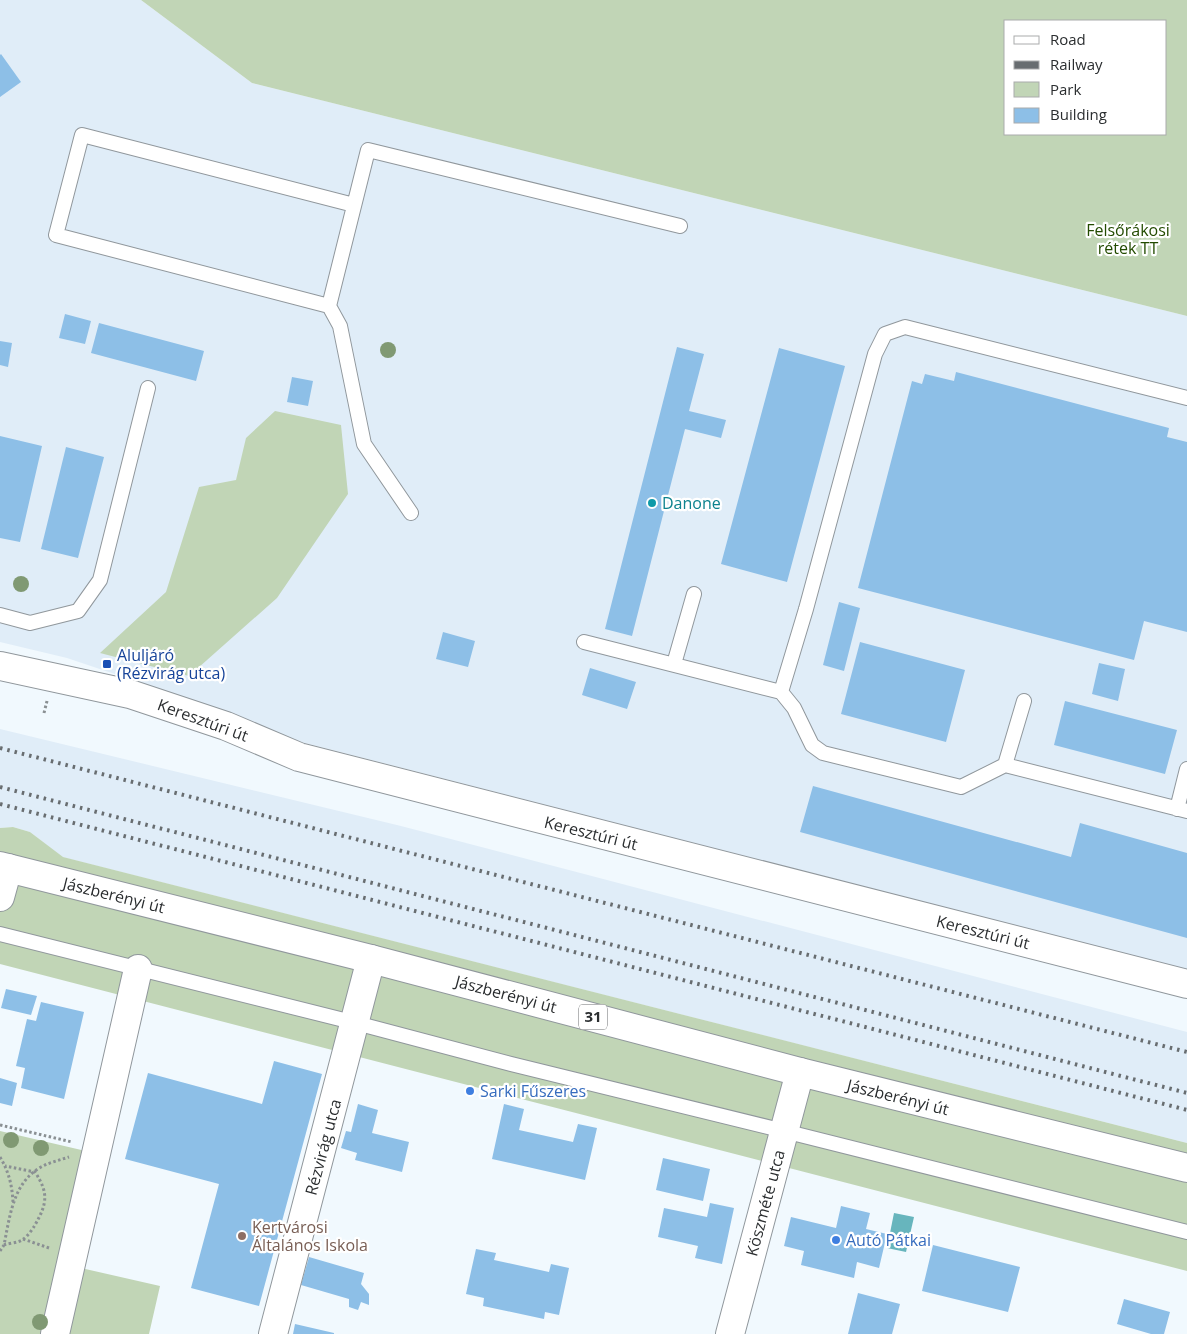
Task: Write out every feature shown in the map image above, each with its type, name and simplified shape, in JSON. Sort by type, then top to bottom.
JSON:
[{"type":"main road","name":"Keresztúri út","points":[[0,666],[130,694],[226,726],[300,758],[1187,984]]},
{"type":"main road","points":[[0,897],[4,867]]},
{"type":"main road","name":"Jászberényi út","points":[[4,867],[371,959],[800,1072],[1187,1168]]},
{"type":"main road","name":"Rézvirág utca","points":[[273,1334],[356,1023],[371,959]]},
{"type":"main road","points":[[55,1334],[94,1138],[138,969]]},
{"type":"main road","name":"Köszméte utca","points":[[730,1334],[800,1072]]},
{"type":"lane","points":[[329,306],[56,235],[82,135],[354,205]]},
{"type":"lane","points":[[411,513],[364,444],[340,326],[329,306],[368,150],[680,226]]},
{"type":"lane","points":[[781,692],[806,609],[875,354],[885,334],[905,327],[1187,398]]},
{"type":"lane","points":[[0,615],[30,623],[78,611],[100,580],[148,388]]},
{"type":"lane","points":[[674,664],[694,594]]},
{"type":"lane","points":[[584,642],[781,692],[794,708],[812,745],[823,753],[960,787],[1005,765],[1182,810],[1187,770]]},
{"type":"lane","points":[[1005,765],[1024,701]]},
{"type":"lane","points":[[0,934],[1187,1232]]},
{"type":"path","points":[[0,1125],[94,1138]]},
{"type":"path","points":[[0,1251],[4,1245],[14,1202],[22,1182],[42,1167],[82,1150],[94,1138]]},
{"type":"path","points":[[0,1157],[11,1182],[14,1202]]},
{"type":"path","points":[[4,1245],[23,1240],[33,1229],[43,1210],[46,1196],[44,1184],[36,1172],[5,1166]]},
{"type":"shaded area","points":[[0,0],[141,0],[252,83],[1187,316],[1187,970],[286,738],[201,703],[67,658],[0,642]]},
{"type":"shaded area","points":[[0,729],[401,826],[1187,1032],[1187,1143],[62,857],[30,832],[13,827],[0,828]]},
{"type":"green space","name":"Felsőrákosi rétek TT","points":[[141,0],[1187,0],[1187,316],[252,83]]},
{"type":"green space","points":[[275,411],[341,425],[348,494],[277,598],[189,676],[100,653],[166,592],[199,487],[236,480],[246,438]]},
{"type":"green space","points":[[13,827],[30,832],[63,857],[1187,1143],[1187,1271],[0,964],[0,828]]},
{"type":"green space","points":[[0,1131],[90,1152],[50,1334],[0,1334]]},
{"type":"green space","points":[[81,1268],[160,1286],[149,1334],[66,1334]]},
{"type":"water","points":[[894,1213],[914,1217],[906,1252],[887,1248]]},
{"type":"building","points":[[0,55],[21,82],[0,97]]},
{"type":"building","points":[[65,314],[91,321],[85,344],[59,338]]},
{"type":"building","points":[[99,323],[204,351],[196,381],[91,353]]},
{"type":"building","points":[[0,341],[12,343],[8,367],[0,365]]},
{"type":"building","name":"Danone","points":[[677,347],[704,354],[689,411],[726,420],[721,438],[685,429],[632,636],[605,629]]},
{"type":"building","points":[[779,348],[845,366],[787,582],[721,564]]},
{"type":"building","points":[[956,372],[1169,428],[1167,437],[1187,442],[1187,632],[1144,621],[1134,660],[858,588],[912,381],[922,384],[925,374],[954,381]]},
{"type":"building","points":[[292,377],[313,381],[308,406],[287,402]]},
{"type":"building","points":[[0,436],[42,446],[20,542],[0,538]]},
{"type":"building","points":[[66,447],[104,457],[78,558],[41,549]]},
{"type":"building","points":[[839,602],[860,608],[844,671],[823,665]]},
{"type":"building","points":[[443,632],[475,641],[468,667],[436,659]]},
{"type":"building","points":[[860,642],[965,670],[946,742],[841,714]]},
{"type":"building","points":[[1099,663],[1125,669],[1118,701],[1092,694]]},
{"type":"building","points":[[590,668],[636,682],[627,709],[582,695]]},
{"type":"building","points":[[1065,701],[1177,730],[1165,774],[1054,745]]},
{"type":"building","points":[[813,786],[1071,857],[1080,823],[1187,853],[1187,938],[800,832]]},
{"type":"building","points":[[6,989],[37,996],[31,1015],[1,1008]]},
{"type":"building","points":[[41,1002],[84,1012],[64,1099],[21,1088],[25,1068],[16,1066],[27,1019],[36,1021]]},
{"type":"building","name":"Kertvárosi Általános Iskola","points":[[274,1061],[322,1074],[259,1306],[191,1288],[219,1184],[125,1159],[148,1073],[262,1104]]},
{"type":"building","points":[[0,1078],[17,1083],[12,1106],[0,1103]]},
{"type":"building","points":[[358,1104],[378,1110],[372,1133],[409,1142],[402,1172],[355,1160],[357,1153],[341,1148],[346,1131],[351,1132]]},
{"type":"building","points":[[504,1104],[524,1109],[519,1130],[573,1142],[578,1124],[597,1128],[585,1180],[492,1159]]},
{"type":"building","points":[[663,1158],[710,1169],[703,1201],[656,1190]]},
{"type":"building","points":[[710,1203],[734,1208],[722,1264],[695,1258],[698,1246],[658,1237],[664,1208],[707,1217]]},
{"type":"building","name":"Autó Pátkai","points":[[841,1206],[870,1213],[866,1229],[887,1234],[879,1268],[857,1262],[854,1278],[801,1265],[804,1251],[784,1246],[791,1217],[836,1228]]},
{"type":"building","points":[[933,1245],[1020,1267],[1008,1312],[922,1291]]},
{"type":"building","points":[[476,1249],[496,1253],[494,1260],[549,1272],[551,1264],[569,1268],[559,1315],[545,1312],[544,1319],[483,1306],[484,1298],[466,1294]]},
{"type":"building","points":[[309,1257],[364,1273],[361,1284],[369,1294],[369,1305],[361,1302],[358,1310],[349,1307],[349,1299],[301,1285]]},
{"type":"building","points":[[858,1293],[900,1304],[892,1334],[848,1334]]},
{"type":"building","points":[[1124,1299],[1170,1312],[1164,1334],[1151,1334],[1117,1324]]},
{"type":"building","points":[[295,1324],[334,1333],[334,1334],[293,1334]]},
{"type":"railway","points":[[0,748],[1187,1052]]},
{"type":"railway","points":[[0,787],[1187,1093]]},
{"type":"railway","points":[[0,804],[1187,1110]]},
{"type":"place","name":"Danone","points":[[652,503]]},
{"type":"place","name":"Aluljáró (Rézvirág utca)","points":[[107,664]]},
{"type":"place","name":"Sarki Fűszeres","points":[[470,1091]]},
{"type":"place","name":"Kertvárosi Általános Iskola","points":[[242,1236]]},
{"type":"place","name":"Autó Pátkai","points":[[836,1240]]}]
